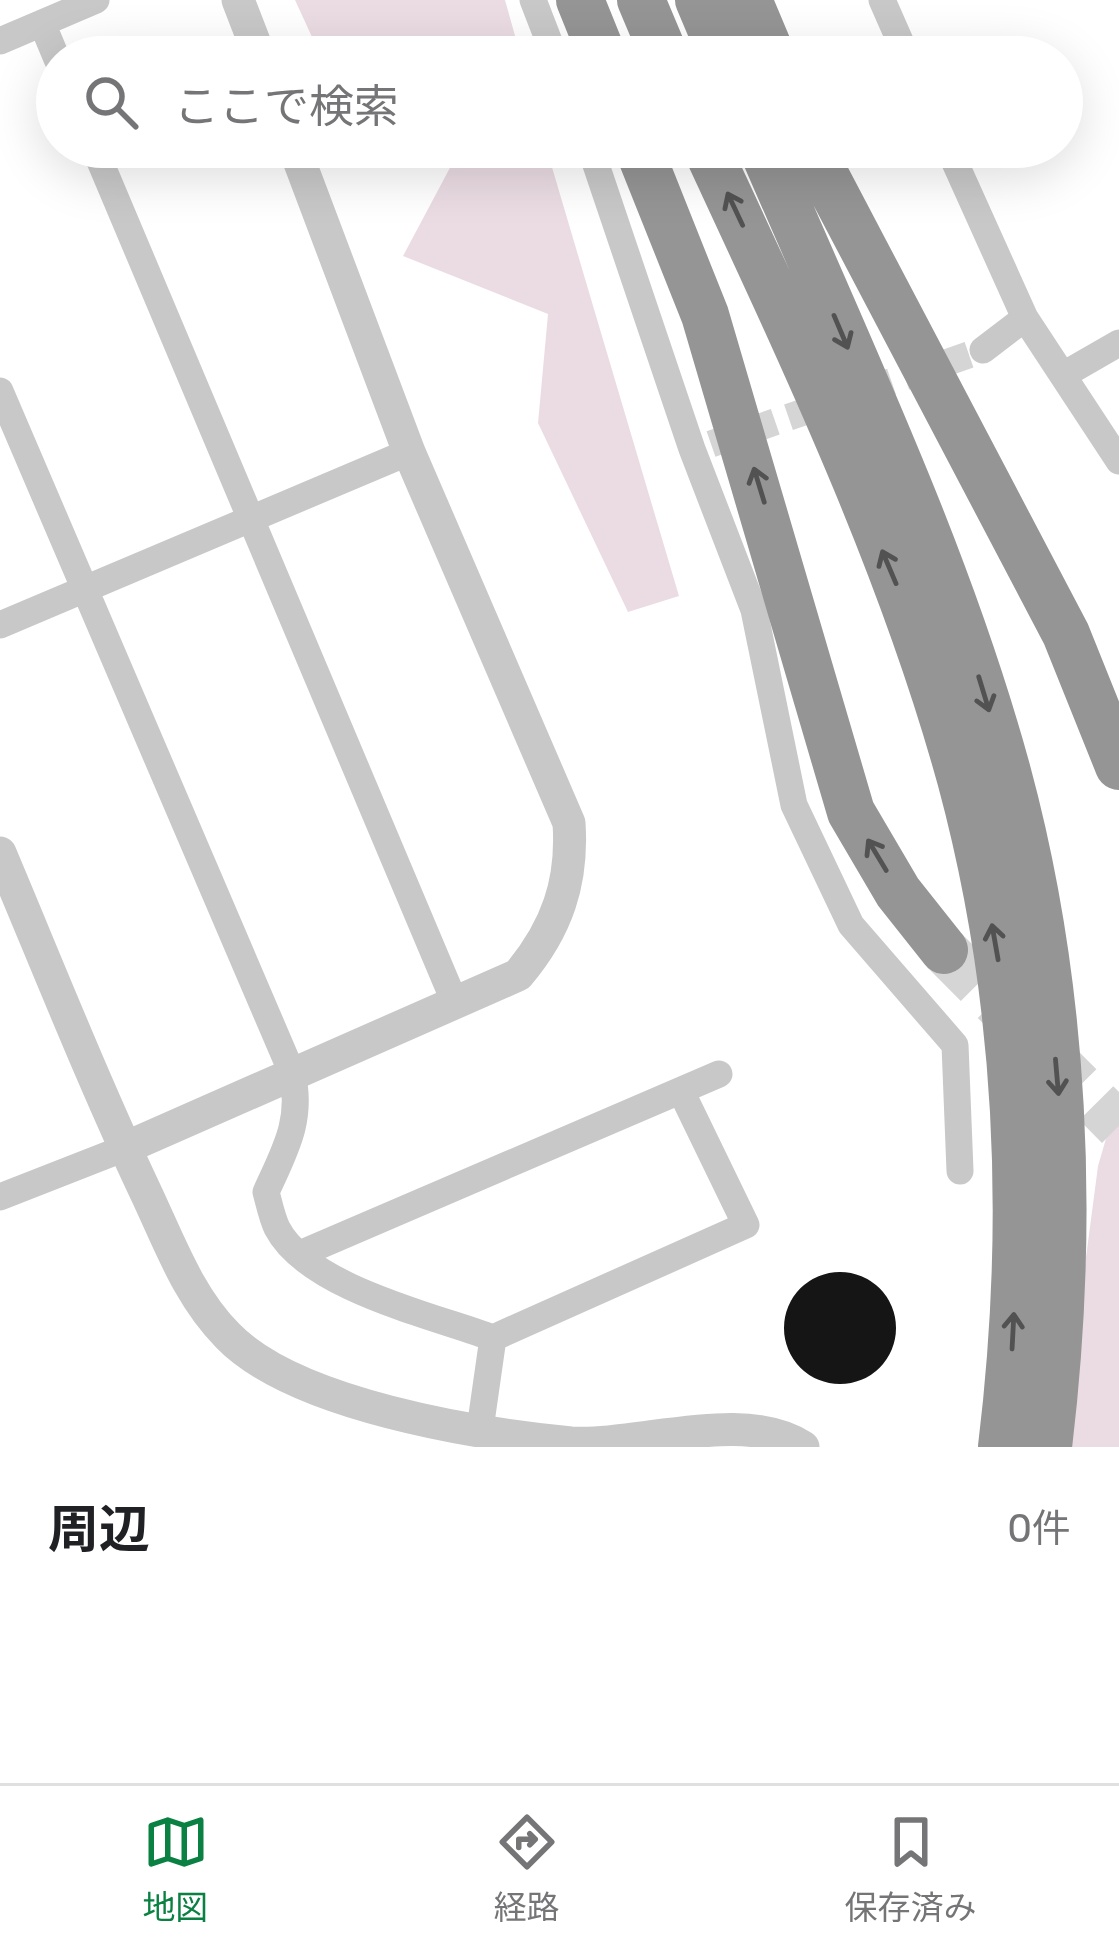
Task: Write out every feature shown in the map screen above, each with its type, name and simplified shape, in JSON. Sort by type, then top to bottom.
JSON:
[{"type":"highway","points":[[580,0],[595,36]]},
{"type":"highway","points":[[641,0],[656,36]]},
{"type":"highway","points":[[699,0],[715,36]]},
{"type":"highway","points":[[748,0],[763,36]]},
{"type":"highway","points":[[646,168],[706,315],[851,812],[898,892],[944,950]]},
{"type":"highway","points":[[715,168],[896,584],[934,690],[979,857],[1013,1085],[1018,1232],[1001,1447]]},
{"type":"highway","points":[[771,168],[940,567],[992,718],[1030,868],[1048,991],[1061,1148],[1058,1367],[1048,1447]]},
{"type":"highway","points":[[821,168],[1066,634],[1119,766]]},
{"type":"street","points":[[0,41],[96,0]]},
{"type":"street","points":[[238,0],[252,36]]},
{"type":"street","points":[[533,0],[547,36]]},
{"type":"street","points":[[882,0],[898,36]]},
{"type":"street","points":[[42,23],[47,36]]},
{"type":"street","points":[[103,168],[455,1003]]},
{"type":"street","points":[[0,1197],[125,1148],[518,975],[538,951],[572,869],[569,823],[410,452],[302,168]]},
{"type":"street","points":[[598,168],[701,447],[754,610],[794,805],[851,926],[955,1045],[960,1171]]},
{"type":"street","points":[[957,168],[1025,318],[1119,461]]},
{"type":"street","points":[[983,350],[1025,318]]},
{"type":"street","points":[[1065,374],[1119,343]]},
{"type":"street","points":[[0,391],[292,1073],[299,1104],[294,1131],[266,1192],[278,1230],[300,1255],[335,1280],[494,1338],[746,1225],[681,1091]]},
{"type":"street","points":[[0,626],[410,452]]},
{"type":"street","points":[[0,853],[125,1148],[192,1292],[230,1339],[291,1378],[480,1429],[575,1443],[748,1429],[803,1447]]},
{"type":"street","points":[[300,1255],[719,1074]]},
{"type":"street","points":[[480,1429],[494,1338]]},
{"type":"shaded area","points":[[295,0],[505,0],[515,36],[312,36]]},
{"type":"shaded area","points":[[450,168],[552,168],[679,596],[628,612],[538,423],[548,314],[403,256]]},
{"type":"shaded area","points":[[1119,1094],[1119,1447],[1061,1447],[1098,1166]]},
{"type":"building","points":[[840,1272],[861,1277],[879,1289],[891,1307],[896,1328],[891,1349],[879,1367],[861,1379],[840,1384],[819,1379],[801,1367],[789,1349],[784,1328],[789,1307],[801,1289],[819,1277]]},
{"type":"tunnel","points":[[711,444],[983,350]]},
{"type":"tunnel","points":[[944,950],[1119,1126]]}]
